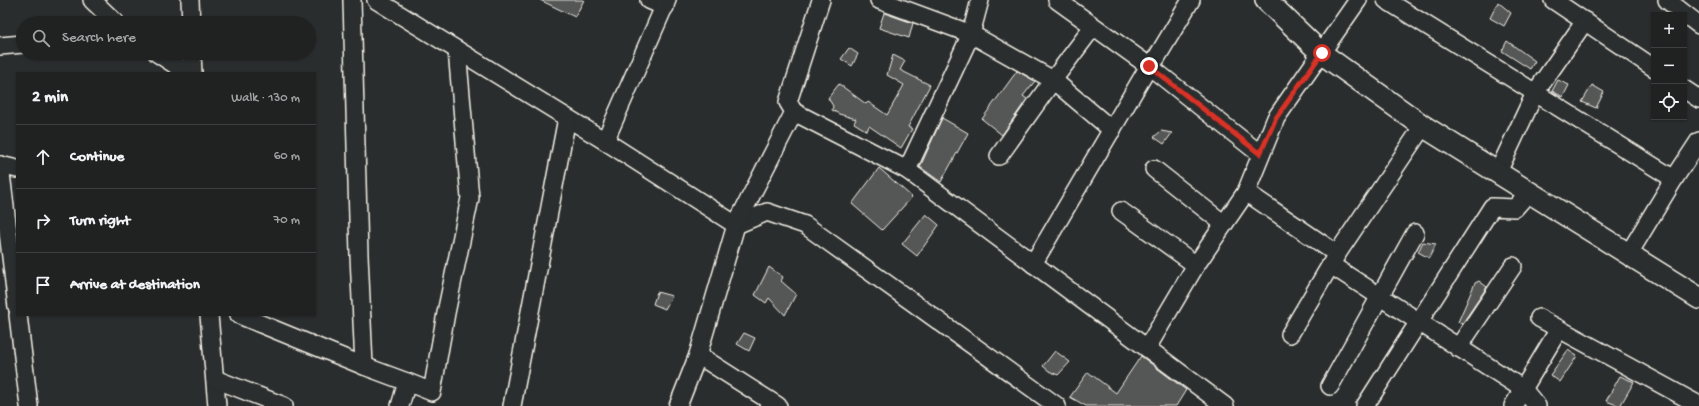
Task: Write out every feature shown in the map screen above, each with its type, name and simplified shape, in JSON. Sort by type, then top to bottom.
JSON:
[{"type":"main road","points":[[1266,0],[1322,53],[1423,126],[1699,298]]},
{"type":"street","points":[[92,0],[109,16]]},
{"type":"street","points":[[190,0],[191,16]]},
{"type":"street","points":[[352,0],[358,255],[364,366]]},
{"type":"street","points":[[376,0],[605,141],[736,225]]},
{"type":"street","points":[[605,141],[666,4],[649,0]]},
{"type":"street","points":[[821,0],[788,102],[794,112],[907,170],[1225,406]]},
{"type":"street","points":[[879,0],[971,34],[1053,80],[1112,130]]},
{"type":"street","points":[[907,170],[971,34],[980,0]]},
{"type":"street","points":[[1057,0],[1149,66],[1260,154]]},
{"type":"street","points":[[1033,264],[1149,66],[1157,57],[1191,0]]},
{"type":"street","points":[[1146,348],[1196,265],[1246,192],[1260,154],[1276,118],[1358,0]]},
{"type":"street","points":[[1386,0],[1674,179]]},
{"type":"street","points":[[1553,0],[1651,66]]},
{"type":"street","points":[[1667,0],[1699,25]]},
{"type":"street","points":[[1498,172],[1535,93],[1585,22]]},
{"type":"street","points":[[999,156],[1093,27]]},
{"type":"street","points":[[0,46],[16,45]]},
{"type":"street","points":[[241,316],[432,392],[446,313],[470,198],[457,50]]},
{"type":"street","points":[[168,60],[186,72]]},
{"type":"street","points":[[192,60],[193,72]]},
{"type":"street","points":[[1687,91],[1699,99]]},
{"type":"street","points":[[678,406],[698,354],[736,225],[794,112]]},
{"type":"street","points":[[512,406],[567,118]]},
{"type":"street","points":[[1290,334],[1334,259],[1423,126]]},
{"type":"street","points":[[1628,255],[1674,179],[1697,149]]},
{"type":"street","points":[[16,168],[0,165],[11,213],[16,291]]},
{"type":"street","points":[[1154,169],[1224,224]]},
{"type":"street","points":[[1246,192],[1380,296],[1523,390],[1537,406]]},
{"type":"street","points":[[1365,406],[1492,207],[1514,208],[1530,192]]},
{"type":"street","points":[[1121,210],[1196,265]]},
{"type":"street","points":[[736,225],[767,212],[806,225],[1057,406]]},
{"type":"street","points":[[1330,386],[1415,233]]},
{"type":"street","points":[[1458,348],[1513,266]]},
{"type":"street","points":[[18,316],[29,406]]},
{"type":"street","points":[[209,316],[217,406]]},
{"type":"street","points":[[1539,318],[1699,406]]},
{"type":"street","points":[[1513,406],[1558,329]]},
{"type":"street","points":[[698,354],[778,406]]},
{"type":"street","points":[[215,379],[284,406]]},
{"type":"street","points":[[400,406],[407,382]]},
{"type":"building","points":[[540,0],[584,0],[575,17]]},
{"type":"building","points":[[1498,2],[1511,13],[1504,26],[1490,18]]},
{"type":"building","points":[[884,13],[913,23],[909,38],[879,28]]},
{"type":"building","points":[[1507,41],[1535,61],[1530,69],[1502,51]]},
{"type":"building","points":[[849,48],[858,54],[852,66],[841,59]]},
{"type":"building","points":[[893,55],[905,61],[900,70],[930,85],[908,127],[912,129],[901,148],[869,126],[867,131],[854,123],[856,119],[839,114],[832,110],[833,106],[828,98],[839,84],[866,104],[868,102],[887,115],[904,85],[887,75]]},
{"type":"building","points":[[1017,71],[1035,81],[1023,96],[1027,99],[1002,135],[982,119]]},
{"type":"building","points":[[1558,80],[1569,85],[1563,97],[1552,91]]},
{"type":"building","points":[[1592,85],[1604,92],[1596,108],[1582,102]]},
{"type":"building","points":[[942,118],[968,133],[941,182],[920,167]]},
{"type":"building","points":[[1161,131],[1172,133],[1164,144],[1154,137]]},
{"type":"building","points":[[879,168],[912,197],[882,230],[852,204]]},
{"type":"building","points":[[926,214],[939,225],[917,256],[902,244]]},
{"type":"building","points":[[1423,242],[1436,244],[1429,258],[1418,252]]},
{"type":"building","points":[[769,267],[783,277],[781,281],[796,294],[785,315],[769,298],[766,303],[755,295]]},
{"type":"building","points":[[1479,281],[1487,287],[1462,324],[1458,322],[1475,283]]},
{"type":"building","points":[[657,292],[672,296],[665,309],[653,304]]},
{"type":"building","points":[[744,333],[755,338],[749,351],[737,344]]},
{"type":"building","points":[[1568,350],[1577,356],[1560,382],[1550,375]]},
{"type":"building","points":[[1055,351],[1070,362],[1058,375],[1049,371],[1043,366]]},
{"type":"building","points":[[1141,356],[1186,390],[1176,406],[1086,406],[1070,397],[1088,372],[1116,393]]},
{"type":"building","points":[[1620,376],[1634,382],[1620,406],[1606,401]]},
{"type":"route","points":[[1149,66],[1260,154],[1276,118],[1322,53]]}]
